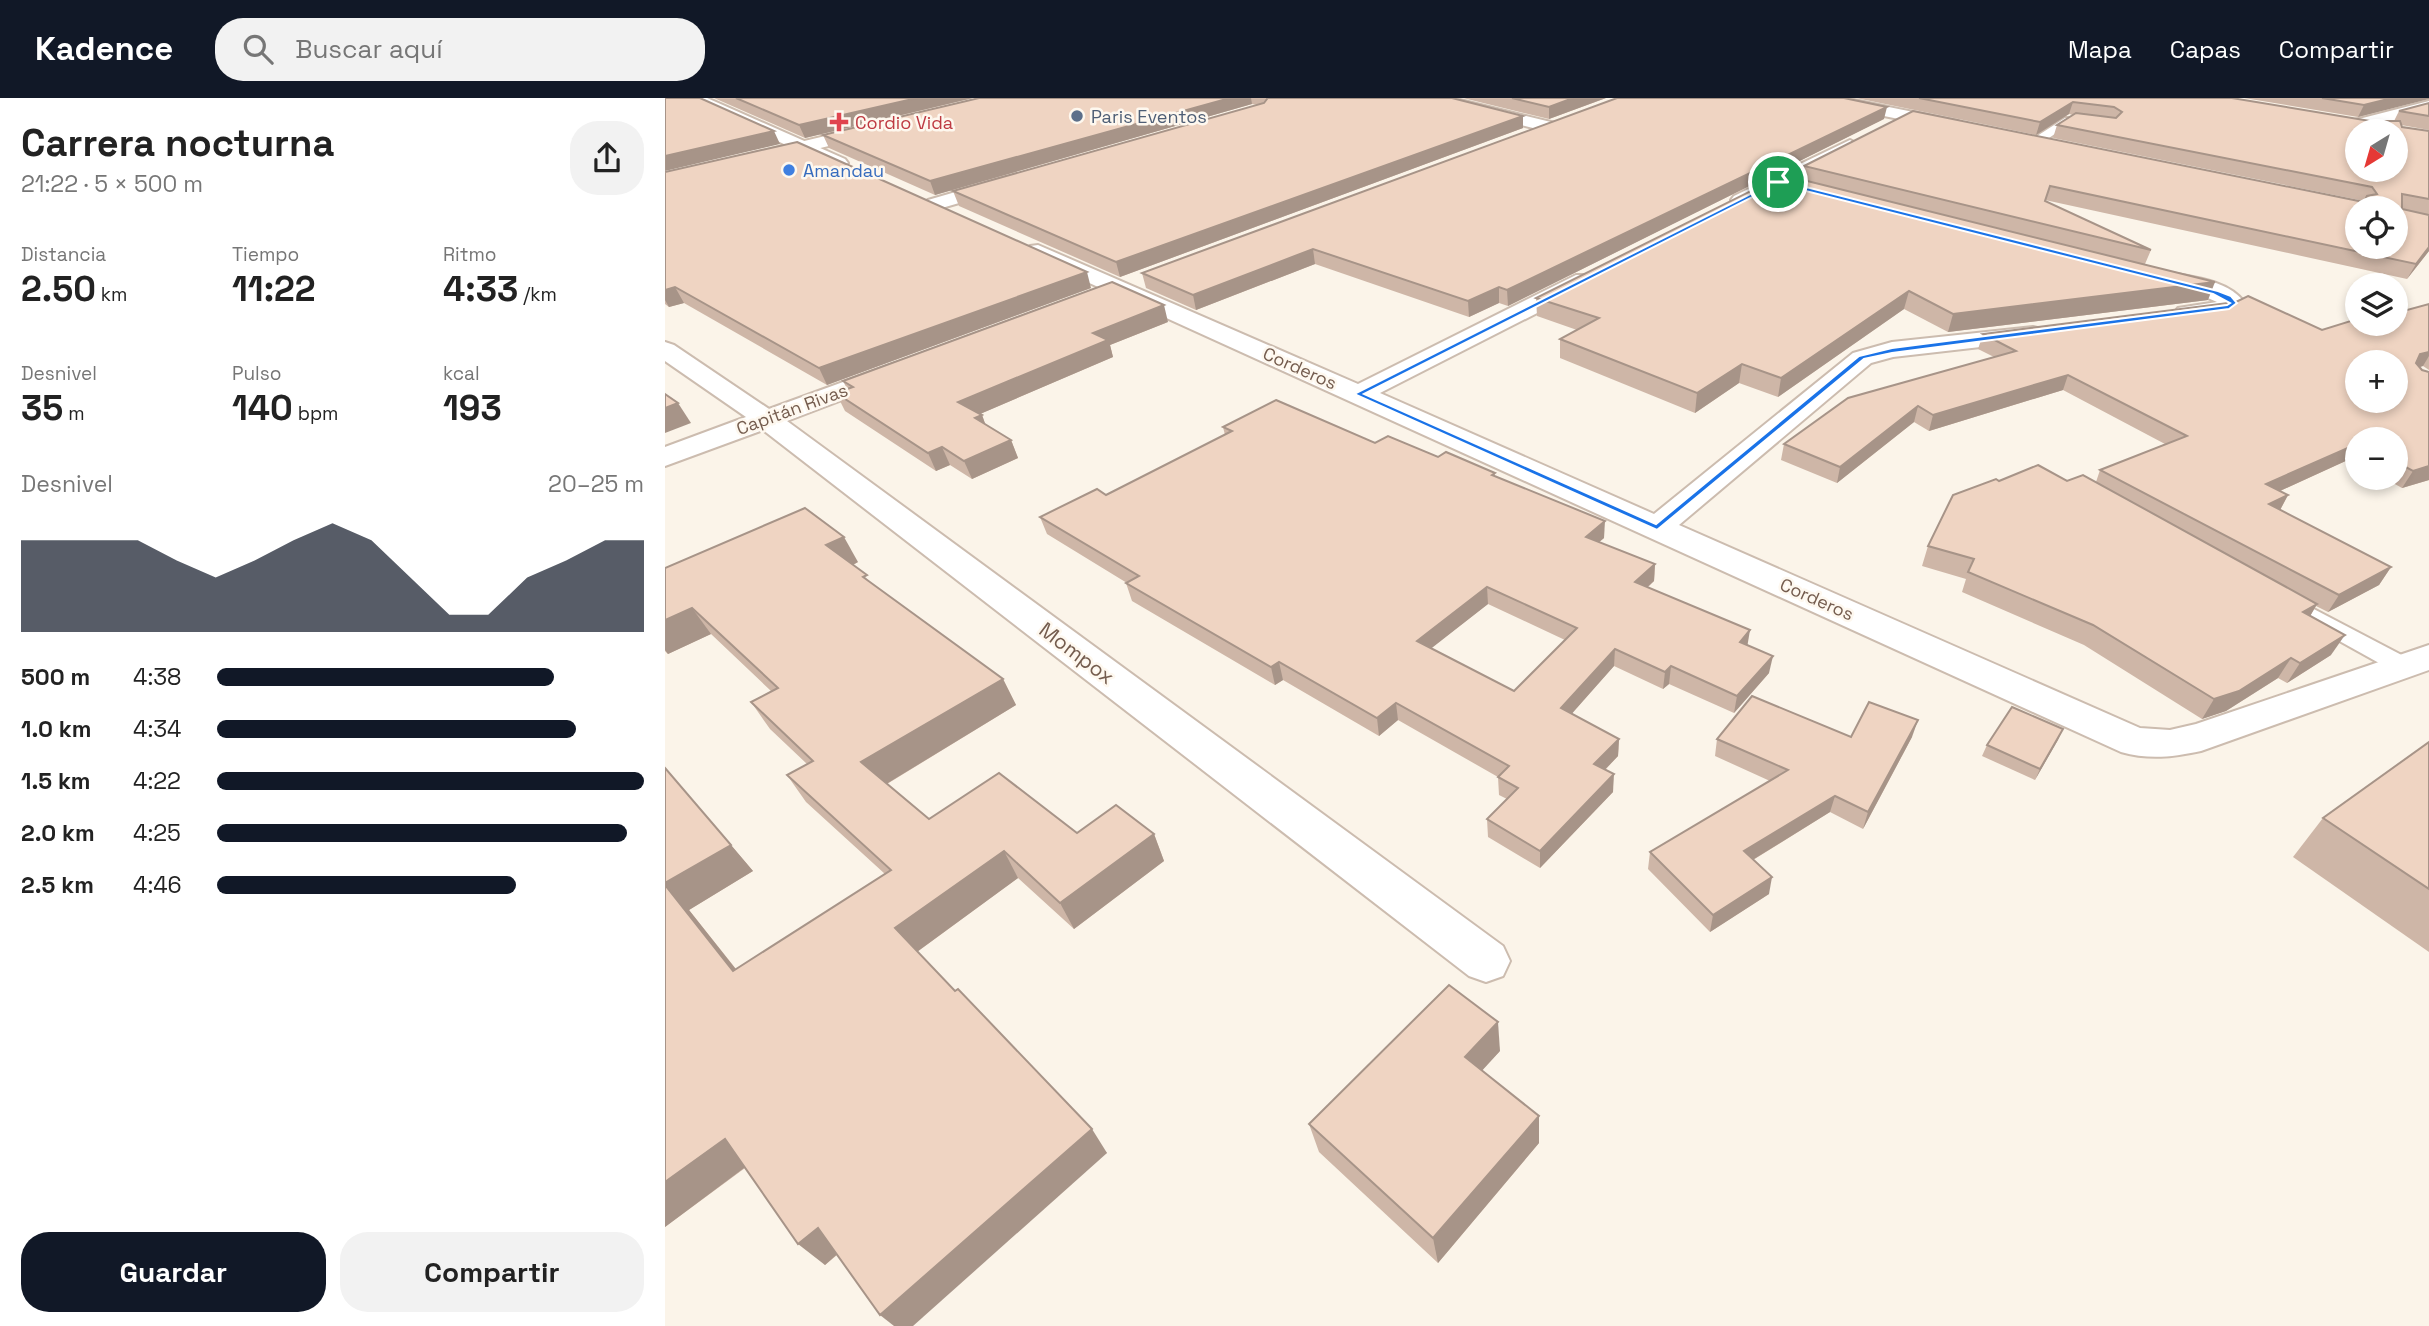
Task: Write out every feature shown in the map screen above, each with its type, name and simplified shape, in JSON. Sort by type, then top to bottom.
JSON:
[{"type":"street","points":[[696,98],[862,173]]},
{"type":"street","points":[[1433,98],[1549,127]]},
{"type":"street","points":[[1821,98],[1972,129]]},
{"type":"street","points":[[2372,119],[2429,106]]},
{"type":"street","points":[[1728,207],[1908,116]]},
{"type":"street","points":[[1510,142],[1572,119]]},
{"type":"street","points":[[665,180],[896,124]]},
{"type":"street","points":[[2029,141],[2062,148]]},
{"type":"street","points":[[972,221],[923,199],[1026,178]]},
{"type":"street","points":[[1778,182],[1804,188]]},
{"type":"street","name":"Corderos","points":[[1009,237],[2135,742],[2170,744],[2201,737],[2417,662]]},
{"type":"street","points":[[1358,394],[1605,269]]},
{"type":"street","points":[[2136,272],[2229,298],[2234,303],[2229,307],[2161,316]]},
{"type":"street","points":[[1094,297],[1146,278]]},
{"type":"street","points":[[1657,527],[1862,358],[1892,351],[2053,331]]},
{"type":"street","name":"Mompox","points":[[665,350],[765,419],[1486,961]]},
{"type":"street","name":"Capitán Rivas","points":[[665,457],[910,366]]},
{"type":"lane","points":[[2029,141],[2059,127],[2096,128]]},
{"type":"lane","points":[[2271,593],[2417,662]]},
{"type":"building","points":[[665,98],[700,98],[774,131],[665,156]]},
{"type":"building","points":[[736,98],[917,98],[799,125]]},
{"type":"building","points":[[979,98],[1230,98],[930,181],[823,135]]},
{"type":"building","points":[[1267,98],[1452,98],[1523,116],[1116,262],[953,191],[1264,103]]},
{"type":"building","points":[[1512,98],[1573,98],[1549,107]]},
{"type":"building","points":[[1617,98],[1844,98],[1887,107],[1507,290],[1499,287],[1468,301],[1313,249],[1193,295],[1142,273]]},
{"type":"building","points":[[1919,98],[2232,98],[2358,119],[2345,119],[2345,182],[2057,125],[2076,113],[2116,118],[2122,112],[2114,107],[2073,102],[2040,122]]},
{"type":"building","points":[[2322,98],[2392,98],[2364,105]]},
{"type":"building","points":[[2429,103],[2429,116],[2399,111]]},
{"type":"building","points":[[1913,111],[2345,198],[2345,249],[2050,186],[2045,201],[2151,250],[1804,166]]},
{"type":"building","points":[[2408,128],[2429,131],[2429,199],[2402,194],[2367,196],[2377,194],[2372,187],[2347,182],[2408,182]]},
{"type":"building","points":[[797,142],[1087,272],[819,368],[675,287],[665,290],[665,172]]},
{"type":"building","points":[[1783,175],[2215,282],[1953,314],[1909,291],[1781,378],[1742,364],[1697,393],[1560,339],[1599,318],[1536,298]]},
{"type":"building","points":[[2408,210],[2429,215],[2429,247],[2416,264],[2393,259],[2408,259]]},
{"type":"building","points":[[1112,282],[1164,305],[1093,333],[1108,340],[958,402],[982,415],[975,418],[1011,440],[964,461],[942,447],[928,453],[836,393],[853,387],[843,381]]},
{"type":"building","points":[[2248,296],[2322,330],[2345,323],[2345,336],[2408,336],[2408,310],[2429,304],[2429,352],[2420,354],[2416,363],[2422,370],[2429,372],[2429,466],[2413,471],[2408,468],[2408,427],[2345,427],[2345,449],[2266,484],[2288,495],[2269,504],[2391,567],[2339,595],[2100,470],[2187,436],[2068,375],[1933,415],[1918,406],[1840,467],[1784,444],[1848,398],[2016,351],[1983,334],[2236,302]]},
{"type":"building","points":[[665,394],[678,403],[665,408]]},
{"type":"building","points":[[1276,400],[1375,443],[1388,436],[1438,457],[1446,452],[1495,473],[1492,475],[1605,521],[1586,537],[1655,564],[1635,582],[1750,630],[1740,642],[1773,656],[1737,696],[1671,666],[1665,672],[1615,649],[1561,708],[1619,739],[1594,764],[1614,774],[1540,851],[1487,819],[1518,788],[1498,777],[1509,766],[1396,703],[1377,718],[1279,662],[1271,667],[1126,583],[1139,576],[1040,517],[1097,489],[1106,495],[1232,431],[1223,427]],"holes":[[[1487,587],[1577,628],[1514,691],[1417,641]]]},
{"type":"building","points":[[2038,465],[2067,481],[2083,475],[2317,604],[2303,612],[2345,635],[2300,663],[2291,658],[2239,691],[2214,699],[2093,625],[1968,572],[1974,559],[1928,546],[1953,495],[1996,479],[1999,481]]},
{"type":"building","points":[[805,508],[844,537],[826,545],[867,575],[863,577],[1003,679],[861,762],[929,819],[999,773],[1077,833],[1116,805],[1154,834],[1060,903],[1004,851],[895,928],[955,991],[958,989],[1092,1129],[880,1315],[818,1228],[798,1244],[725,1139],[665,1182],[665,885],[733,971],[891,870],[787,775],[813,761],[751,702],[778,688],[692,608],[665,620],[665,568]]},
{"type":"building","points":[[1752,696],[1851,737],[1869,702],[1918,720],[1868,812],[1835,796],[1744,851],[1772,877],[1713,915],[1650,852],[1788,770],[1717,739]]},
{"type":"building","points":[[2012,707],[2063,729],[2040,769],[1987,745]]},
{"type":"building","points":[[2429,742],[2429,889],[2323,818]]},
{"type":"building","points":[[665,768],[731,845],[665,883]]},
{"type":"building","points":[[1449,985],[1498,1022],[1465,1057],[1539,1116],[1433,1238],[1309,1124]]},
{"type":"place","name":"Paris Eventos","points":[[1077,116]]},
{"type":"place","name":"Cordio Vida","points":[[839,122]]},
{"type":"place","name":"Amandau","points":[[789,170]]},
{"type":"route","points":[[1778,182],[2216,292],[2234,303],[2229,307],[1892,351],[1862,358],[1657,527],[1358,394],[1778,182]]}]
